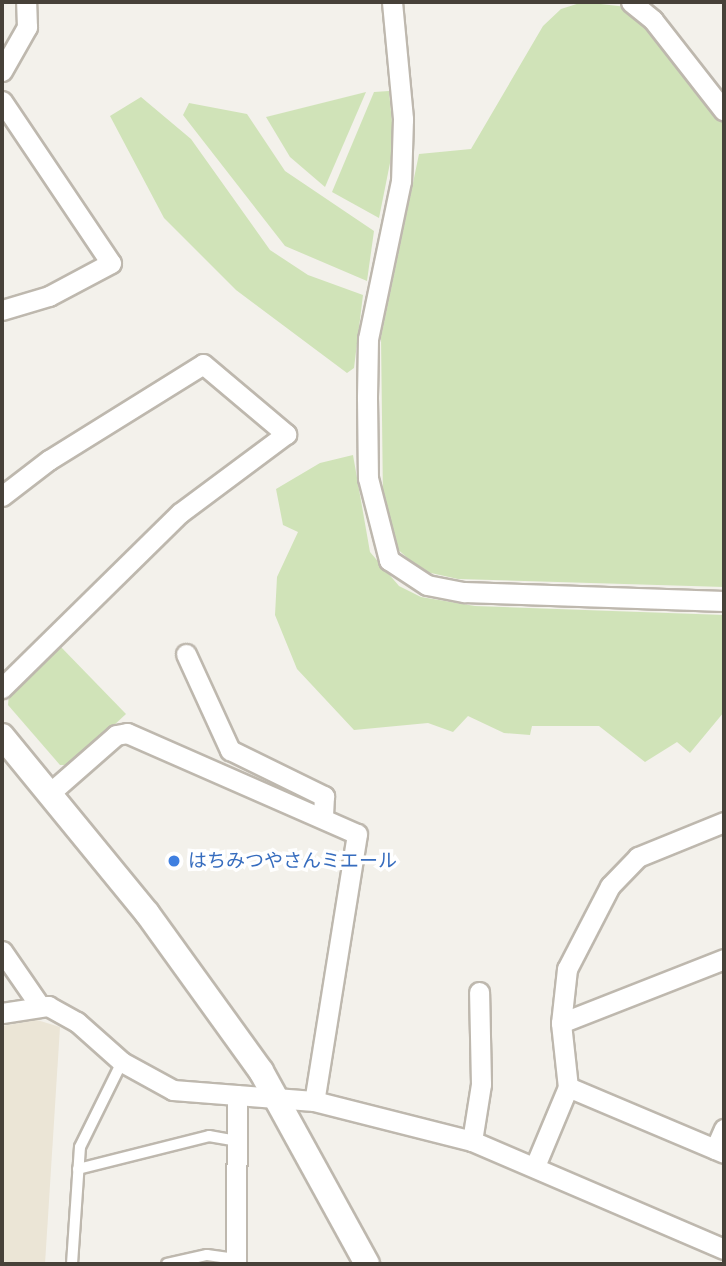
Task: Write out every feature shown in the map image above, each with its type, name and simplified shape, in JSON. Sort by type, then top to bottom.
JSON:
[{"type":"street","points":[[2,71],[27,27],[26,2]]},
{"type":"street","points":[[392,2],[403,119],[401,181],[368,339],[367,398],[369,478],[388,560],[427,585],[464,592],[724,601]]},
{"type":"street","points":[[631,2],[653,20],[724,111]]},
{"type":"street","points":[[2,101],[111,263],[49,296],[2,310]]},
{"type":"street","points":[[2,496],[49,460],[203,364],[286,434],[180,513],[2,688]]},
{"type":"street","points":[[186,654],[230,750],[324,796],[324,816]]},
{"type":"street","points":[[51,792],[116,735],[127,733],[349,827],[357,845],[314,1101]]},
{"type":"street","points":[[2,736],[51,792],[155,924],[276,1095],[367,1264]]},
{"type":"street","points":[[535,1166],[568,1087],[561,1023],[567,969],[610,886],[638,857],[724,822]]},
{"type":"street","points":[[2,951],[40,1006],[77,1022],[121,1062],[173,1090],[276,1095],[314,1101],[472,1141],[724,1249]]},
{"type":"street","points":[[561,1023],[724,959]]},
{"type":"street","points":[[472,1141],[481,1084],[479,992]]},
{"type":"street","points":[[2,1013],[40,1006]]},
{"type":"street","points":[[568,1087],[720,1151],[724,1129]]},
{"type":"street","points":[[236,1262],[237,1095]]},
{"type":"lane","points":[[72,1264],[80,1147],[121,1062]]},
{"type":"lane","points":[[78,1169],[209,1136],[237,1142]]},
{"type":"lane","points":[[167,1264],[207,1255],[236,1262]]},
{"type":"shaded area","points":[[37,1020],[60,1027],[45,1264],[2,1264],[2,1026]]},
{"type":"green space","points":[[583,2],[627,7],[724,124],[724,587],[458,579],[422,571],[394,546],[383,500],[381,337],[419,154],[471,149],[543,26],[561,9]]},
{"type":"green space","points":[[389,91],[394,143],[379,218],[332,192],[374,92]]},
{"type":"green space","points":[[366,92],[325,187],[290,157],[266,117]]},
{"type":"green space","points":[[141,97],[191,139],[270,250],[308,275],[363,295],[354,368],[347,373],[236,290],[164,218],[110,116]]},
{"type":"green space","points":[[189,103],[247,114],[285,171],[374,231],[367,281],[285,246],[183,115]]},
{"type":"green space","points":[[353,455],[370,552],[399,586],[421,597],[475,606],[724,615],[724,712],[690,753],[677,742],[645,762],[599,726],[532,726],[530,735],[504,733],[468,716],[453,732],[428,723],[354,730],[297,669],[275,615],[277,577],[298,532],[283,525],[276,489],[320,463]]},
{"type":"green space","points":[[59,645],[126,714],[71,765],[60,765],[8,705],[9,695]]},
{"type":"place","name":"はちみつやさんミエール","points":[[174,861]]}]
